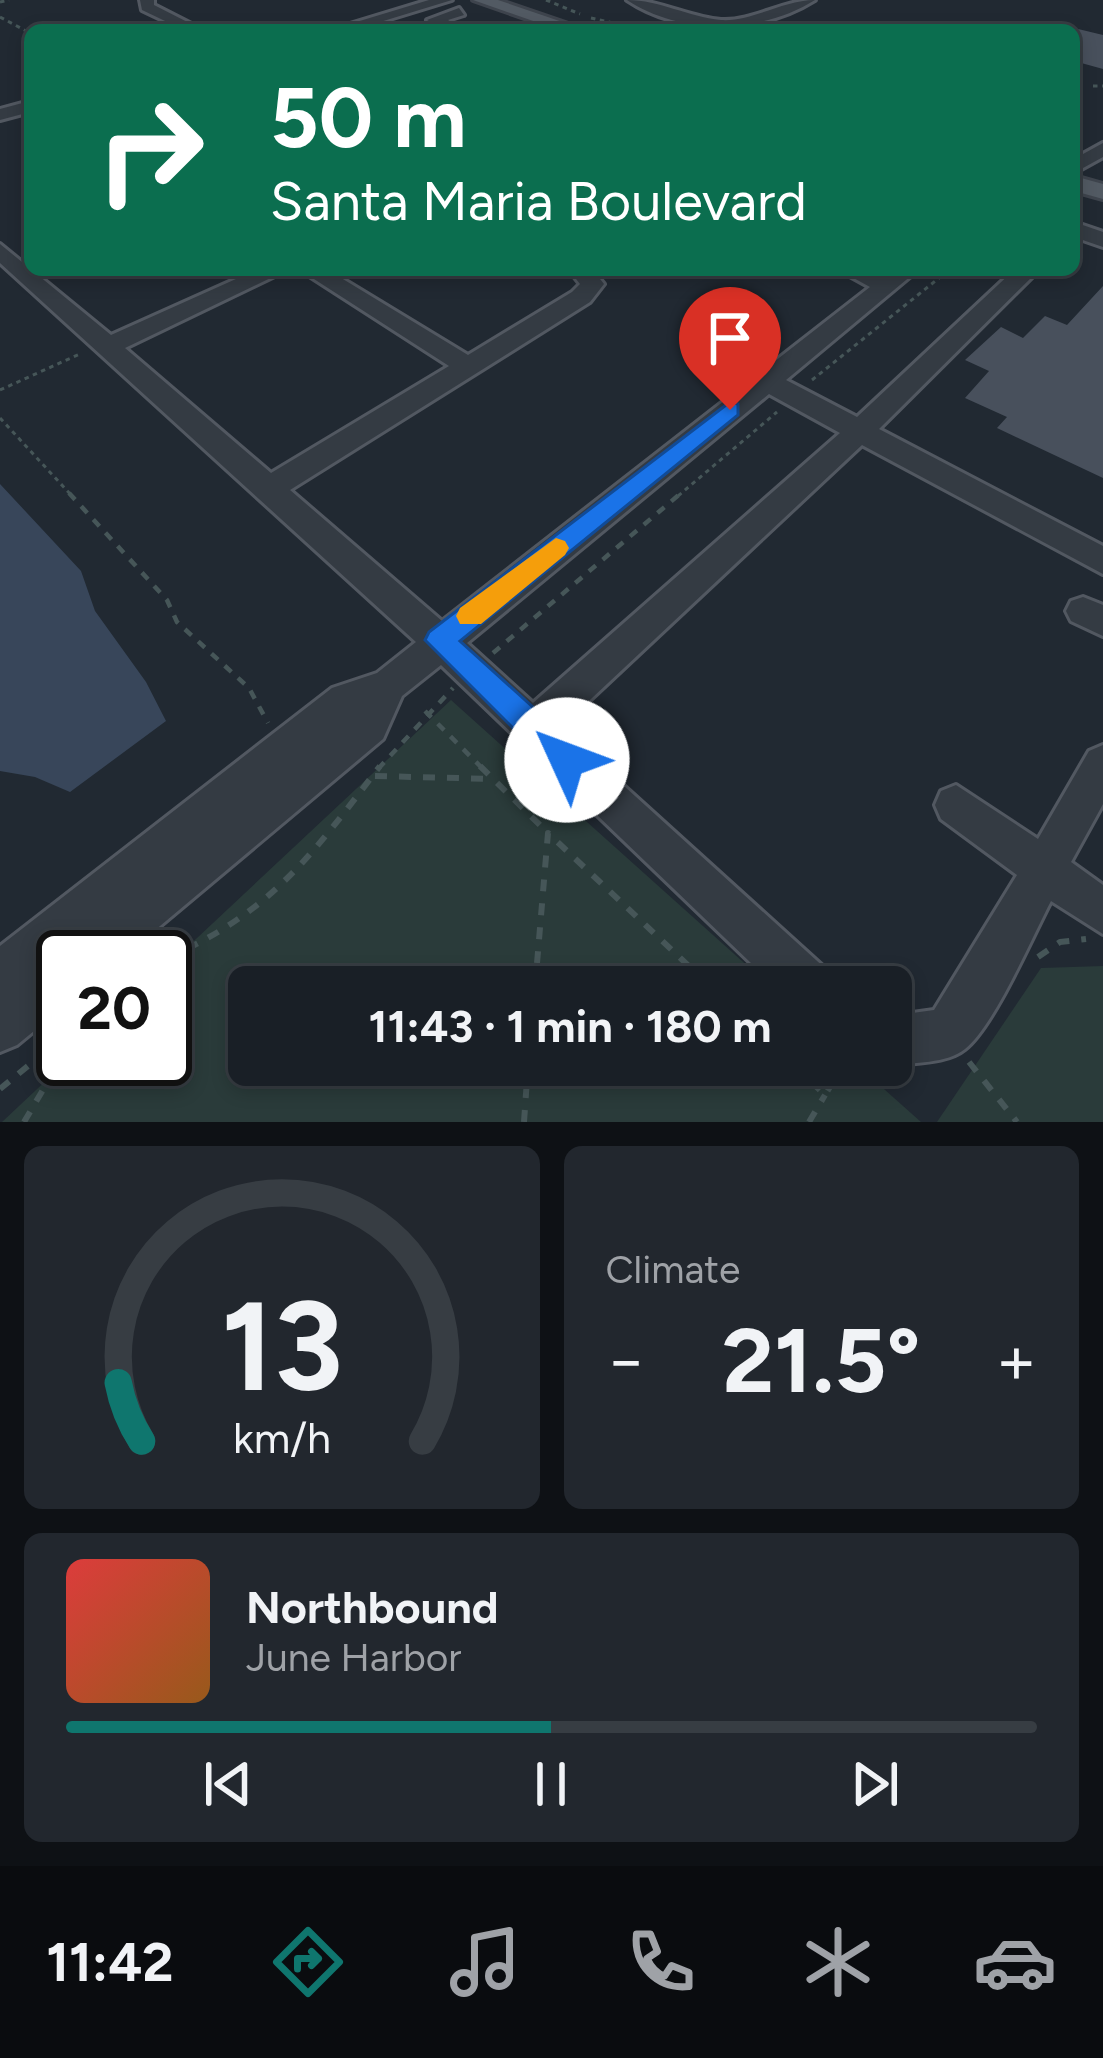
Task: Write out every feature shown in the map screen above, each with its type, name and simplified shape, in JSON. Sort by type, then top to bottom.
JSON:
[{"type":"main road","points":[[481,0],[558,24]]},
{"type":"main road","points":[[505,0],[580,24]]},
{"type":"street","points":[[147,0],[147,7],[183,24]]},
{"type":"street","points":[[634,0],[717,24]]},
{"type":"street","points":[[733,24],[808,0]]},
{"type":"street","points":[[359,24],[452,6]]},
{"type":"street","points":[[420,24],[452,6]]},
{"type":"street","points":[[385,17],[399,24]]},
{"type":"street","points":[[434,20],[444,24]]},
{"type":"street","points":[[33,276],[440,640],[788,966]]},
{"type":"street","points":[[106,345],[261,276]]},
{"type":"street","points":[[322,276],[467,366]]},
{"type":"street","points":[[269,489],[589,290],[590,276]]},
{"type":"street","points":[[532,728],[860,431],[1018,276]]},
{"type":"street","points":[[0,976],[345,700],[389,685],[440,640],[781,389],[896,278]]},
{"type":"street","points":[[781,389],[1103,561]]},
{"type":"street","points":[[120,930],[369,727],[389,685]]},
{"type":"street","points":[[912,1038],[947,1033],[968,1008],[1103,764]]},
{"type":"street","points":[[956,805],[1103,911]]},
{"type":"street","points":[[0,1028],[36,998]]},
{"type":"path","points":[[0,2],[9,0]]},
{"type":"path","points":[[546,0],[619,24]]},
{"type":"path","points":[[1093,86],[1103,86]]},
{"type":"path","points":[[192,950],[257,911],[317,852],[425,711],[781,389],[830,364],[941,276]]},
{"type":"path","points":[[0,390],[106,345]]},
{"type":"path","points":[[0,418],[167,600],[177,622],[250,688],[269,725]]},
{"type":"path","points":[[425,711],[689,966]]},
{"type":"path","points":[[375,776],[494,779]]},
{"type":"path","points":[[537,966],[548,832]]},
{"type":"path","points":[[965,1057],[1017,1122]]},
{"type":"path","points":[[0,1089],[36,1059]]},
{"type":"path","points":[[24,1122],[45,1086]]},
{"type":"path","points":[[524,1122],[527,1086]]},
{"type":"path","points":[[816,1086],[825,1095]]},
{"type":"path","points":[[809,1122],[830,1086]]},
{"type":"shaded area","points":[[451,700],[748,966],[228,966],[228,1086],[881,1086],[921,1122],[2,1122],[40,1086],[192,1086],[192,943]]},
{"type":"shaded area","points":[[1103,966],[1103,1122],[937,1122],[1041,968]]},
{"type":"water","points":[[0,484],[81,571],[95,611],[146,682],[166,721],[70,792],[35,777],[0,771]]},
{"type":"building","points":[[1080,29],[1103,35],[1103,69],[1080,63]]},
{"type":"building","points":[[1103,286],[1103,478],[997,428],[1007,417],[965,398],[989,371],[965,360],[1001,327],[1023,338],[1045,316],[1067,325]]},
{"type":"slow traffic","points":[[470,616],[556,548]]},
{"type":"route","points":[[567,760],[440,640],[730,410]]}]
